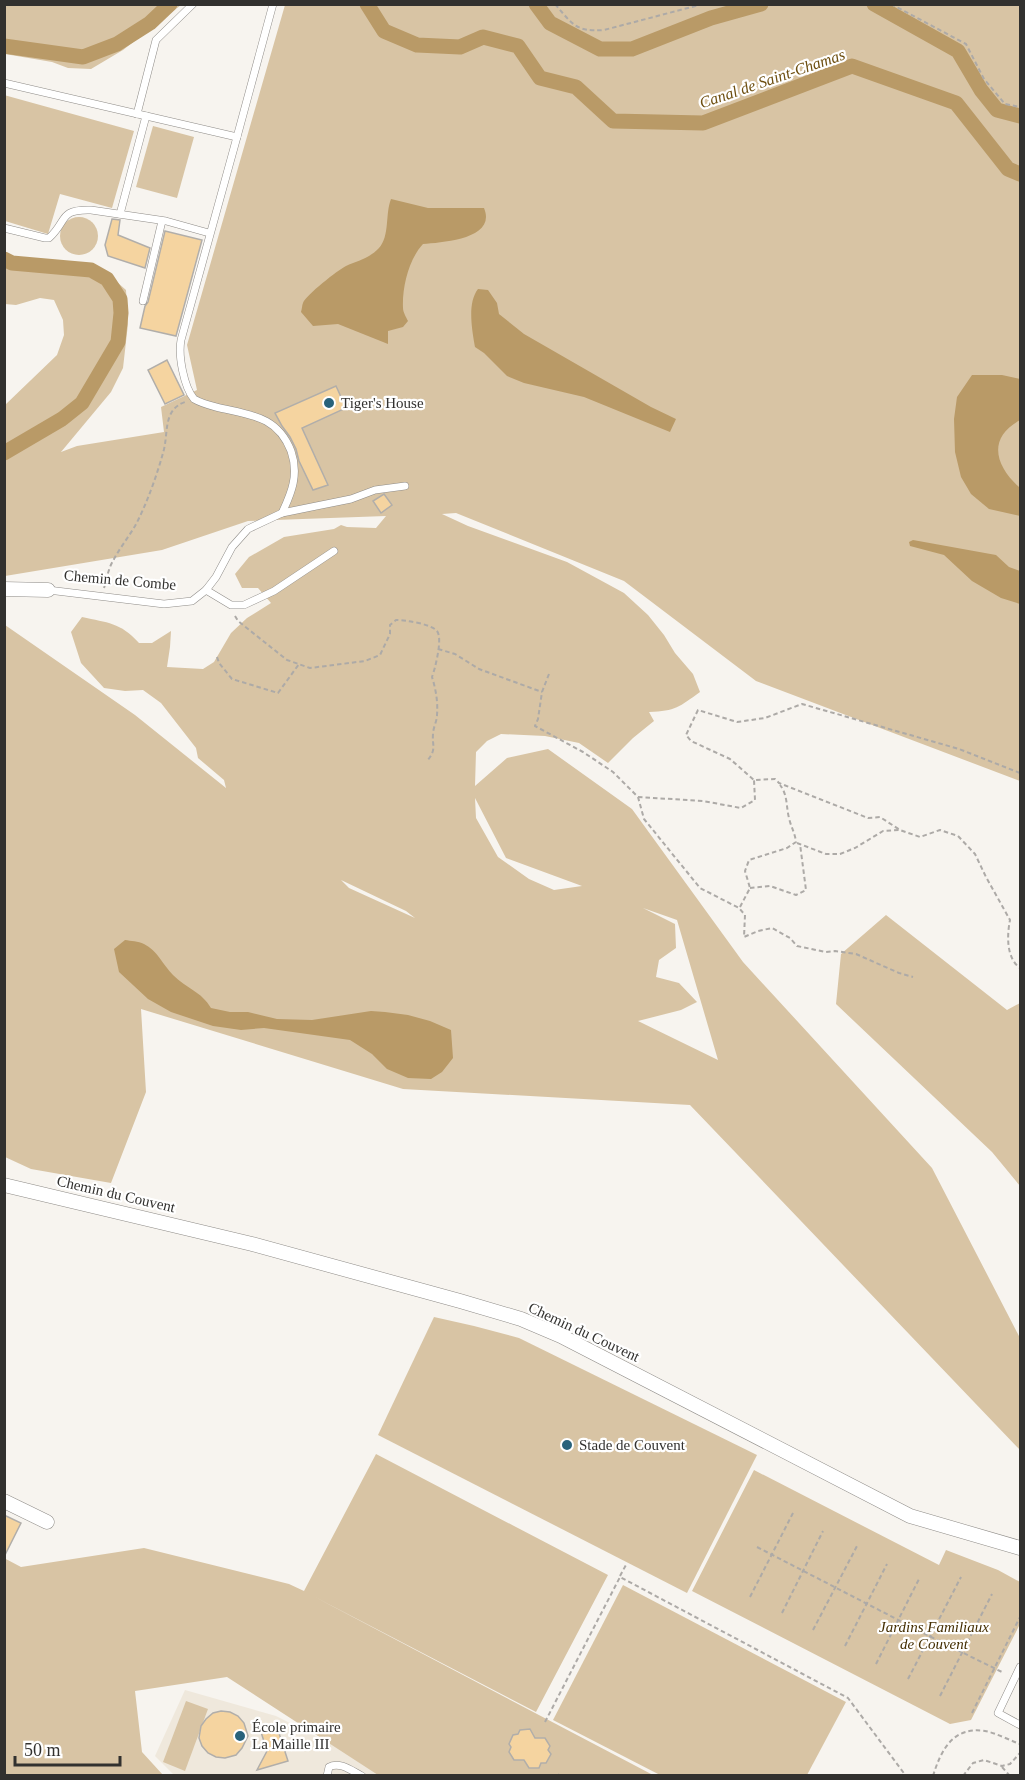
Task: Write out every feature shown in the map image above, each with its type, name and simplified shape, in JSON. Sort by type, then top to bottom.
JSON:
[{"type":"street","name":"Chemin de Combe","points":[[4,589],[48,590]]},
{"type":"street","name":"Chemin du Couvent","points":[[4,1185],[252,1244],[521,1319],[561,1336],[910,1516],[1020,1548]]},
{"type":"street","points":[[4,1500],[47,1522]]},
{"type":"lane","points":[[137,114],[156,40],[193,4]]},
{"type":"lane","points":[[273,4],[209,233],[179,348],[179,357],[189,394],[194,399],[260,418],[279,429],[288,443],[295,468],[291,495],[282,513]]},
{"type":"lane","points":[[4,83],[237,137]]},
{"type":"lane","points":[[120,214],[146,116]]},
{"type":"lane","points":[[4,228],[45,238],[52,236],[64,217],[71,212],[92,210],[162,220],[209,233]]},
{"type":"lane","points":[[143,301],[162,220]]},
{"type":"lane","points":[[334,551],[274,591],[244,606],[231,605],[206,590],[216,577],[232,547],[248,529],[282,513],[351,499],[375,490],[405,486]]},
{"type":"lane","name":"Chemin de Combe","points":[[48,590],[164,604],[192,601],[206,590]]},
{"type":"lane","points":[[1020,1667],[998,1713],[1020,1725]]},
{"type":"lane","points":[[327,1776],[329,1767],[338,1764],[362,1776]]},
{"type":"path","points":[[555,4],[573,25],[588,31],[604,30],[703,4]]},
{"type":"path","points":[[891,4],[966,44],[984,79],[1005,104],[1020,107]]},
{"type":"path","points":[[102,596],[110,566],[135,527],[164,452],[172,410],[194,399]]},
{"type":"path","points":[[231,605],[238,621],[287,660],[310,668],[365,661],[380,655],[390,634],[390,625],[396,620],[406,620],[436,630],[439,634],[438,649],[432,677],[436,690],[437,714],[432,737],[435,742],[432,754],[427,761]]},
{"type":"path","points":[[438,649],[455,654],[479,669],[542,692]]},
{"type":"path","points":[[217,657],[232,679],[278,693],[298,664]]},
{"type":"path","points":[[549,674],[542,692],[535,726],[614,772],[638,797],[644,819],[700,888],[740,908],[745,915],[744,937],[772,928],[790,938],[797,946],[826,952],[856,954],[899,974],[913,977]]},
{"type":"path","points":[[638,797],[703,801],[741,808],[755,800],[754,780],[730,759],[691,741],[686,735],[698,710],[737,722],[765,718],[802,704],[959,749],[1020,773]]},
{"type":"path","points":[[754,780],[775,778],[784,789],[796,842]]},
{"type":"path","points":[[779,783],[868,818],[880,818],[900,830],[920,837],[940,830],[958,836],[975,854],[1010,920],[1007,938],[1014,964],[1020,968]]},
{"type":"path","points":[[796,842],[826,854],[840,854],[883,831],[900,830]]},
{"type":"path","points":[[740,908],[750,888],[745,871],[749,860],[787,848],[796,842]]},
{"type":"path","points":[[750,888],[770,886],[796,895],[806,890],[800,844]]},
{"type":"path","points":[[750,1597],[793,1513]]},
{"type":"path","points":[[782,1613],[823,1531]]},
{"type":"path","points":[[813,1630],[857,1546]]},
{"type":"path","points":[[757,1547],[930,1637],[1015,1678]]},
{"type":"path","points":[[545,1722],[627,1563]]},
{"type":"path","points":[[845,1646],[887,1564]]},
{"type":"path","points":[[620,1577],[848,1698],[906,1776]]},
{"type":"path","points":[[908,1679],[961,1577]]},
{"type":"path","points":[[876,1664],[919,1579]]},
{"type":"path","points":[[939,1696],[992,1594]]},
{"type":"path","points":[[972,1713],[1020,1617]]},
{"type":"path","points":[[933,1776],[943,1749],[953,1738],[966,1731],[985,1731],[1020,1744]]},
{"type":"path","points":[[963,1775],[973,1763],[984,1760],[1002,1766],[1010,1764],[1020,1753]]},
{"type":"path","points":[[1002,1766],[1010,1776]]},
{"type":"shaded area","points":[[391,199],[428,208],[484,208],[486,218],[483,226],[466,237],[423,244],[418,250],[410,265],[404,291],[403,310],[408,321],[403,327],[388,331],[388,344],[338,324],[313,326],[301,312],[305,299],[336,272],[368,257],[379,248],[385,237]]},
{"type":"shaded area","points":[[478,289],[488,290],[497,303],[499,314],[524,334],[676,419],[670,432],[584,397],[524,383],[507,376],[475,347],[471,309]]},
{"type":"shaded area","points":[[972,375],[1002,375],[1020,379],[1020,420],[1003,435],[998,452],[1005,471],[1020,488],[1020,516],[989,509],[971,494],[961,477],[955,452],[954,419],[957,397]]},
{"type":"shaded area","points":[[913,540],[996,555],[1009,567],[1020,571],[1020,604],[1001,598],[972,581],[944,555],[910,546],[909,542]]},
{"type":"shaded area","points":[[125,940],[139,942],[149,947],[173,975],[203,998],[211,1008],[230,1012],[248,1012],[277,1019],[312,1020],[371,1011],[408,1015],[451,1030],[453,1058],[442,1072],[431,1079],[408,1078],[387,1069],[372,1054],[350,1040],[264,1028],[241,1030],[213,1026],[171,1012],[148,999],[119,972],[114,949]]},
{"type":"shaded area","name":"École primaire La Maille III","points":[[185,1690],[276,1716],[393,1775],[174,1775],[155,1756]]},
{"type":"green space","points":[[4,5],[181,5],[123,50],[91,69],[68,68],[52,62],[5,54]]},
{"type":"green space","points":[[285,5],[1020,5],[1020,781],[756,681],[624,581],[456,513],[442,514],[468,526],[567,562],[624,593],[648,615],[693,674],[700,692],[677,707],[665,711],[649,712],[654,721],[608,763],[579,743],[545,736],[501,734],[487,741],[476,752],[475,786],[507,758],[548,749],[632,809],[743,962],[932,1168],[1020,1338],[1020,1450],[690,1105],[403,1089],[141,1009],[146,1092],[111,1183],[31,1169],[5,1157],[5,625],[135,715],[226,788],[224,780],[198,758],[196,748],[161,703],[143,690],[125,691],[104,688],[81,663],[71,632],[82,617],[119,627],[139,643],[152,643],[171,631],[167,667],[203,669],[214,662],[231,633],[247,618],[271,603],[258,588],[242,588],[235,574],[249,557],[284,537],[334,529],[341,525],[376,528],[386,516],[248,521],[162,550],[5,576],[5,405],[57,355],[64,335],[63,320],[54,300],[40,298],[16,305],[5,304],[5,263],[11,267],[99,268],[126,290],[128,324],[123,368],[111,392],[61,452],[77,446],[164,432],[161,407],[197,390],[187,345]],"holes":[[[475,798],[506,858],[582,886],[554,890],[529,879],[498,857],[476,818]],[[341,880],[406,911],[415,918],[349,888]],[[643,908],[677,920],[718,1060],[638,1021],[681,1010],[697,1002],[679,983],[656,977],[659,960],[676,948],[675,924]]]},
{"type":"green space","points":[[4,95],[134,131],[112,208],[60,194],[48,234],[5,221]]},
{"type":"green space","points":[[153,126],[194,137],[177,198],[136,187]]},
{"type":"green space","points":[[79,217],[93,222],[98,236],[93,250],[79,255],[65,250],[60,236],[65,222]]},
{"type":"green space","points":[[886,915],[1007,1010],[1020,1003],[1020,1186],[992,1152],[836,1004],[841,954]]},
{"type":"green space","name":"Stade de Couvent","points":[[434,1317],[519,1338],[757,1455],[687,1593],[378,1435]]},
{"type":"green space","points":[[376,1454],[608,1575],[536,1712],[313,1596],[653,1775],[378,1775],[227,1677],[135,1691],[142,1752],[163,1775],[5,1775],[4,1558],[21,1567],[144,1548],[289,1584],[304,1591]]},
{"type":"green space","name":"Jardins Familiaux de Couvent","points":[[754,1470],[939,1565],[946,1550],[998,1570],[1020,1582],[1020,1624],[971,1720],[950,1724],[692,1591]]},
{"type":"green space","points":[[623,1585],[846,1702],[807,1775],[660,1775],[553,1720]]},
{"type":"green space","points":[[186,1701],[208,1709],[185,1771],[163,1762]]},
{"type":"building","points":[[112,219],[120,220],[118,235],[150,248],[145,268],[108,256],[105,245]]},
{"type":"building","points":[[165,231],[202,240],[176,336],[140,328]]},
{"type":"building","points":[[167,360],[184,395],[165,404],[148,370]]},
{"type":"building","points":[[336,386],[346,408],[302,428],[328,485],[313,490],[299,461],[296,449],[275,413]]},
{"type":"building","points":[[384,494],[392,505],[381,513],[373,501]]},
{"type":"building","points":[[4,1515],[21,1523],[4,1557]]},
{"type":"building","points":[[221,1711],[238,1716],[244,1723],[248,1736],[236,1755],[225,1758],[208,1753],[199,1738],[201,1726],[206,1719],[213,1713]]},
{"type":"building","points":[[277,1727],[288,1761],[257,1770],[267,1751],[261,1732]]},
{"type":"building","points":[[530,1729],[535,1738],[545,1738],[550,1746],[548,1750],[551,1754],[546,1763],[541,1763],[539,1768],[529,1768],[524,1760],[514,1760],[509,1752],[511,1747],[509,1744],[513,1735],[518,1734],[520,1730]]},
{"type":"waterway","name":"Canal de Saint-Chamas","points":[[4,46],[83,57],[117,44],[150,23],[170,4]]},
{"type":"waterway","name":"Canal de Saint-Chamas","points":[[367,4],[384,31],[417,45],[460,47],[483,37],[518,46],[540,78],[576,87],[613,121],[703,123],[852,66],[956,103],[1008,169],[1020,174]]},
{"type":"waterway","points":[[536,4],[550,23],[600,49],[632,49],[711,18],[761,4]]},
{"type":"waterway","points":[[874,4],[958,51],[981,90],[997,110],[1020,116]]},
{"type":"waterway","name":"Canal de Saint-Chamas","points":[[4,259],[12,263],[91,270],[107,279],[120,299],[121,313],[118,342],[82,403],[62,419],[4,453]]},
{"type":"place","name":"Tiger's House","points":[[329,403]]},
{"type":"place","name":"Stade de Couvent","points":[[567,1445]]},
{"type":"place","name":"École primaire La Maille III","points":[[240,1736]]}]
